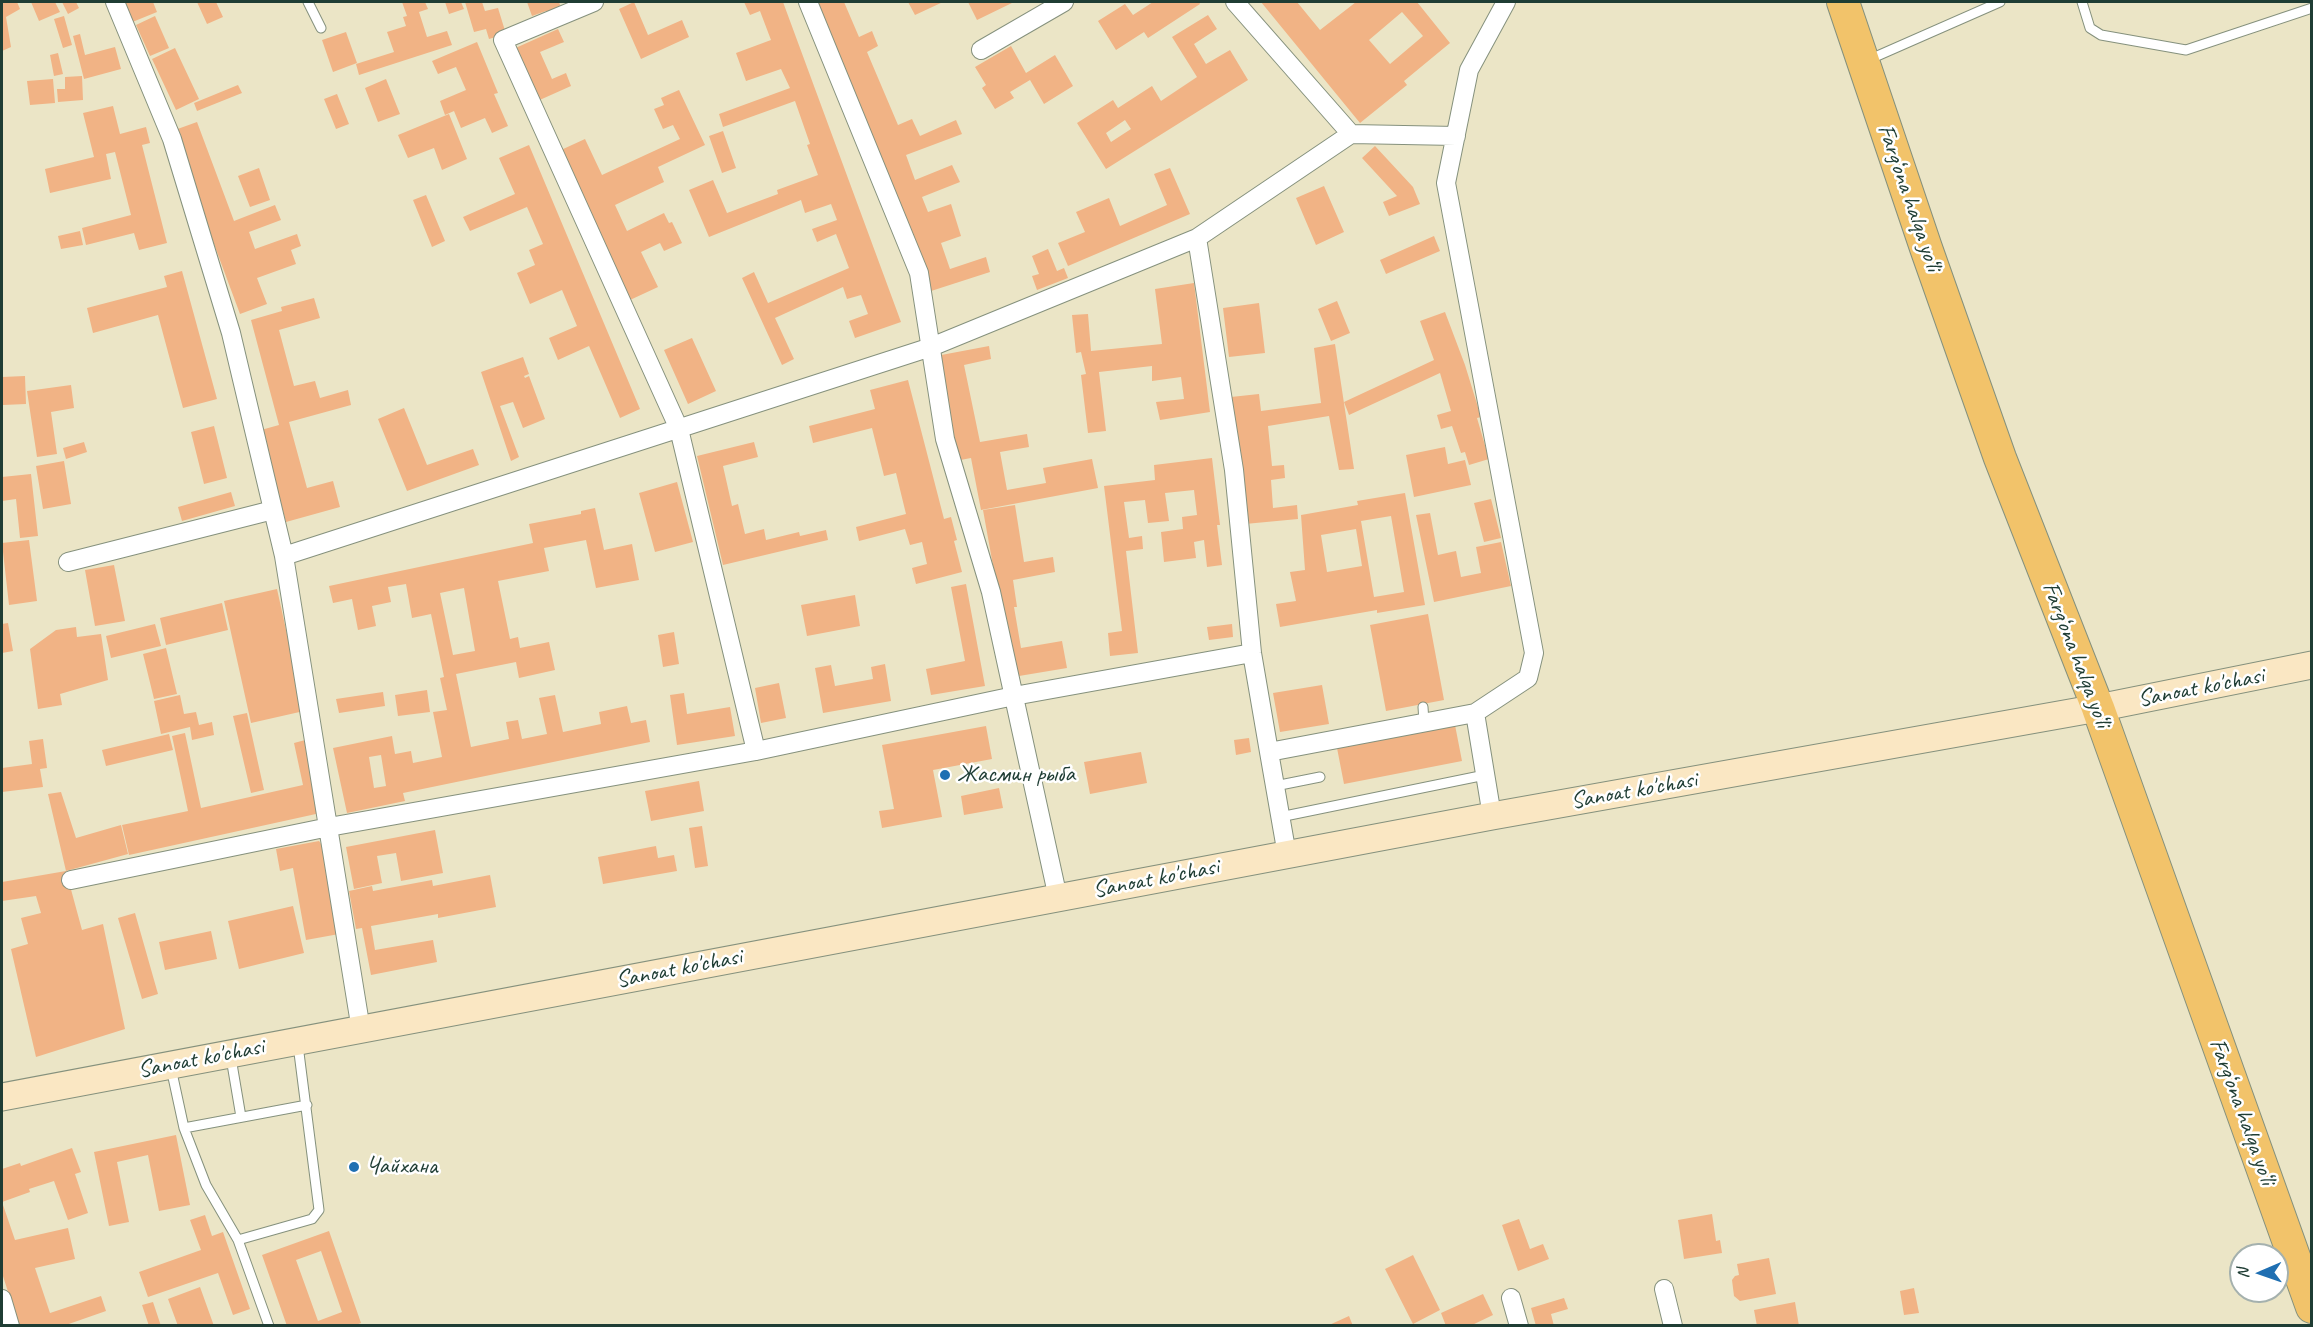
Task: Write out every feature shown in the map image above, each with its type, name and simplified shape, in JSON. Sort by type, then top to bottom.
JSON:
[{"type":"highway","name":"Farg‘ona halqa yo‘li","points":[[1843,2],[2000,458],[2098,708],[2312,1307]]},
{"type":"main road","name":"Sanoat ko'chasi","points":[[2,1097],[1492,816],[2098,708],[2312,665]]},
{"type":"street","points":[[115,2],[172,138],[231,333],[284,556],[361,1029]]},
{"type":"street","points":[[594,2],[503,40],[680,429],[756,751]]},
{"type":"street","points":[[808,2],[920,273],[945,439],[991,592],[1058,898]]},
{"type":"street","points":[[981,50],[1064,2]]},
{"type":"street","points":[[1235,2],[1351,134]]},
{"type":"street","points":[[1269,752],[1424,714],[1475,713],[1528,678],[1534,653],[1446,183],[1469,70],[1506,2]]},
{"type":"street","points":[[284,556],[931,347],[1197,238],[1351,134],[1456,136]]},
{"type":"street","points":[[1197,238],[1234,470],[1252,654],[1287,855]]},
{"type":"street","points":[[68,562],[273,510]]},
{"type":"street","points":[[71,880],[329,827],[756,751],[1014,696],[1252,654]]},
{"type":"street","points":[[1475,713],[1492,816]]},
{"type":"street","points":[[1664,1289],[1673,1326]]},
{"type":"street","points":[[1510,1298],[1519,1326]]},
{"type":"street","points":[[2,1299],[10,1326]]},
{"type":"lane","points":[[308,2],[321,28]]},
{"type":"lane","points":[[1863,62],[2000,2]]},
{"type":"lane","points":[[2082,2],[2090,28],[2101,35],[2186,50],[2312,8]]},
{"type":"lane","points":[[1280,817],[1485,775]]},
{"type":"lane","points":[[1275,786],[1320,777]]},
{"type":"lane","points":[[238,1240],[312,1219],[319,1210],[298,1041]]},
{"type":"lane","points":[[230,1054],[241,1118]]},
{"type":"lane","points":[[170,1065],[184,1128],[206,1185],[238,1240],[268,1326]]},
{"type":"lane","points":[[184,1128],[307,1105]]},
{"type":"building","points":[[2,2],[17,2],[20,9],[6,17],[11,47],[2,51]]},
{"type":"building","points":[[31,2],[55,2],[60,12],[39,21]]},
{"type":"building","points":[[62,2],[76,2],[79,8],[68,14]]},
{"type":"building","points":[[121,2],[153,2],[157,12],[130,23]]},
{"type":"building","points":[[197,2],[216,2],[223,17],[207,24]]},
{"type":"building","points":[[402,2],[425,2],[428,9],[419,12],[427,37],[447,31],[452,45],[359,75],[356,64],[394,52],[387,32],[406,26],[403,17],[407,16]]},
{"type":"building","points":[[445,2],[461,2],[464,9],[449,14]]},
{"type":"building","points":[[465,2],[482,2],[485,11],[498,8],[506,34],[489,39],[486,29],[474,32]]},
{"type":"building","points":[[527,2],[559,2],[562,11],[548,16],[546,11],[532,16]]},
{"type":"building","points":[[634,2],[648,35],[682,20],[689,37],[641,59],[619,9]]},
{"type":"building","points":[[744,2],[783,2],[901,322],[855,338],[849,321],[868,314],[861,295],[847,299],[843,287],[775,318],[794,359],[782,365],[742,278],[754,272],[768,303],[849,268],[836,234],[817,242],[812,229],[837,220],[831,204],[805,213],[801,200],[709,237],[689,190],[713,180],[727,213],[778,194],[777,190],[818,175],[795,101],[723,127],[719,114],[790,88],[781,69],[746,81],[736,53],[771,40],[760,11],[750,15]]},
{"type":"building","points":[[812,2],[844,2],[859,37],[872,31],[878,46],[867,52],[898,125],[912,119],[920,136],[956,120],[962,134],[906,155],[915,180],[952,165],[960,182],[922,197],[928,212],[951,204],[961,236],[941,243],[950,269],[986,257],[990,272],[928,292]]},
{"type":"building","points":[[908,2],[943,2],[915,15]]},
{"type":"building","points":[[968,2],[1014,2],[977,20]]},
{"type":"building","points":[[1153,2],[1199,2],[1200,4],[1148,38],[1144,32],[1116,50],[1098,21],[1125,4],[1133,15]]},
{"type":"building","points":[[1261,2],[1297,2],[1320,30],[1356,2],[1417,2],[1450,43],[1404,81],[1407,85],[1360,123]],"holes":[[[1402,12],[1423,36],[1390,64],[1369,40]]]},
{"type":"building","points":[[1208,15],[1217,29],[1194,44],[1206,64],[1230,50],[1248,80],[1106,169],[1077,123],[1113,100],[1118,108],[1152,86],[1161,101],[1197,77],[1172,37]],"holes":[[[1125,120],[1131,129],[1111,142],[1106,133]]]},
{"type":"building","points":[[64,16],[72,45],[63,48],[54,19]]},
{"type":"building","points":[[155,16],[169,48],[150,56],[136,25]]},
{"type":"building","points":[[558,29],[564,42],[540,52],[552,79],[566,73],[571,86],[533,103],[511,50]]},
{"type":"building","points":[[346,32],[357,63],[333,72],[322,40]]},
{"type":"building","points":[[80,34],[85,55],[115,47],[121,69],[84,79],[73,36]]},
{"type":"building","points":[[477,42],[498,93],[494,94],[508,126],[492,133],[485,118],[461,128],[454,111],[445,115],[440,101],[466,90],[456,67],[438,74],[432,61]]},
{"type":"building","points":[[1011,46],[1026,73],[1055,55],[1073,86],[1044,104],[1030,80],[1010,92],[1014,98],[995,109],[982,88],[986,85],[975,67]]},
{"type":"building","points":[[175,48],[199,99],[176,110],[152,59]]},
{"type":"building","points":[[58,53],[63,74],[54,76],[50,55]]},
{"type":"building","points":[[82,76],[83,100],[58,102],[57,89],[65,89],[65,77]]},
{"type":"building","points":[[53,79],[55,103],[30,105],[27,81]]},
{"type":"building","points":[[386,79],[400,114],[378,122],[365,88]]},
{"type":"building","points":[[238,85],[242,93],[197,111],[194,103]]},
{"type":"building","points":[[679,90],[705,145],[658,167],[664,182],[615,205],[627,231],[664,213],[669,223],[672,222],[682,243],[664,251],[660,243],[641,252],[658,287],[630,300],[561,150],[585,139],[602,175],[680,139],[673,125],[663,129],[654,109],[664,105],[661,98]]},
{"type":"building","points":[[337,94],[349,124],[336,129],[324,99]]},
{"type":"building","points":[[113,106],[120,134],[146,127],[150,143],[142,145],[167,243],[139,250],[134,233],[86,245],[82,228],[131,215],[115,152],[106,154],[111,179],[50,193],[45,169],[94,157],[83,113]]},
{"type":"building","points":[[449,114],[467,159],[442,170],[434,148],[408,158],[398,135]]},
{"type":"building","points":[[197,122],[234,221],[275,205],[281,220],[249,232],[255,249],[297,234],[301,246],[291,250],[296,264],[257,278],[267,304],[240,314],[172,131]]},
{"type":"building","points":[[723,131],[736,168],[722,173],[709,136]]},
{"type":"building","points":[[529,145],[640,409],[620,418],[589,346],[558,360],[549,338],[577,326],[562,290],[530,304],[517,273],[535,265],[529,250],[543,244],[527,207],[470,231],[463,217],[515,194],[499,158]]},
{"type":"building","points":[[1375,146],[1413,187],[1420,204],[1389,216],[1383,202],[1397,196],[1362,158]]},
{"type":"building","points":[[259,168],[270,200],[250,207],[238,176]]},
{"type":"building","points":[[1170,168],[1190,214],[1068,266],[1058,243],[1085,232],[1076,212],[1109,198],[1120,226],[1167,205],[1154,174]]},
{"type":"building","points":[[1324,186],[1344,232],[1316,245],[1296,198]]},
{"type":"building","points":[[426,195],[445,241],[432,247],[413,200]]},
{"type":"building","points":[[80,231],[83,245],[61,249],[58,236]]},
{"type":"building","points":[[1434,236],[1440,251],[1386,274],[1380,260]]},
{"type":"building","points":[[1048,249],[1057,271],[1064,268],[1068,278],[1037,290],[1032,276],[1039,274],[1032,256]]},
{"type":"building","points":[[182,271],[217,399],[183,408],[158,315],[93,333],[87,308],[167,287],[164,276]]},
{"type":"building","points":[[1194,283],[1210,412],[1160,420],[1156,402],[1184,399],[1181,377],[1152,381],[1152,366],[1099,372],[1106,431],[1088,433],[1081,375],[1086,374],[1081,352],[1076,353],[1072,315],[1088,314],[1091,351],[1162,344],[1155,289]]},
{"type":"building","points":[[314,298],[320,318],[279,330],[294,386],[315,381],[320,398],[348,390],[351,405],[289,422],[307,488],[333,481],[340,507],[286,522],[261,430],[279,425],[251,320],[282,311],[281,307]]},
{"type":"building","points":[[1337,301],[1350,333],[1331,341],[1318,309]]},
{"type":"building","points":[[1259,303],[1265,353],[1229,357],[1223,308]]},
{"type":"building","points":[[1445,312],[1481,417],[1477,418],[1489,459],[1469,465],[1465,452],[1461,453],[1452,426],[1441,429],[1437,415],[1451,411],[1440,373],[1349,415],[1344,402],[1434,360],[1420,321]]},
{"type":"building","points":[[692,338],[716,391],[688,404],[664,350]]},
{"type":"building","points":[[1335,344],[1354,469],[1339,470],[1329,416],[1268,426],[1272,466],[1284,465],[1285,478],[1271,480],[1273,508],[1297,505],[1298,519],[1245,524],[1231,397],[1259,394],[1261,411],[1321,403],[1314,348]]},
{"type":"building","points":[[989,346],[991,359],[964,365],[980,442],[1027,434],[1029,447],[1000,452],[1007,490],[1046,483],[1043,468],[1092,459],[1098,488],[981,510],[971,458],[955,461],[936,356]]},
{"type":"building","points":[[523,357],[529,374],[524,376],[525,378],[529,376],[545,419],[523,428],[513,402],[500,406],[519,457],[511,461],[481,372]]},
{"type":"building","points":[[25,376],[26,404],[3,405],[2,377]]},
{"type":"building","points":[[908,380],[944,519],[951,517],[962,572],[916,584],[912,568],[927,564],[922,542],[910,545],[905,529],[859,541],[856,527],[906,514],[896,473],[884,476],[872,428],[813,443],[809,426],[875,409],[870,390]]},
{"type":"building","points":[[71,385],[74,408],[51,412],[57,454],[37,457],[27,391]]},
{"type":"building","points":[[404,408],[427,465],[473,449],[479,465],[407,491],[378,419]]},
{"type":"building","points":[[214,426],[227,478],[204,484],[191,432]]},
{"type":"building","points":[[84,442],[87,452],[66,459],[63,448]]},
{"type":"building","points":[[754,442],[758,457],[723,466],[732,506],[738,504],[745,534],[764,529],[766,540],[799,532],[800,536],[826,530],[828,540],[723,565],[697,456]]},
{"type":"building","points":[[1445,447],[1448,464],[1465,460],[1471,485],[1414,497],[1406,455]]},
{"type":"building","points":[[1212,458],[1222,565],[1207,567],[1204,540],[1194,542],[1196,558],[1164,562],[1161,532],[1183,529],[1182,517],[1197,515],[1194,490],[1165,493],[1169,521],[1148,523],[1145,500],[1124,502],[1129,538],[1142,536],[1143,549],[1126,551],[1138,653],[1110,656],[1108,633],[1122,631],[1104,486],[1155,480],[1154,465]]},
{"type":"building","points":[[64,461],[71,504],[43,509],[36,466]]},
{"type":"building","points":[[31,474],[38,536],[20,538],[16,499],[2,501],[2,477]]},
{"type":"building","points":[[677,482],[693,542],[655,552],[639,493]]},
{"type":"building","points":[[231,492],[235,506],[182,521],[178,507]]},
{"type":"building","points":[[1405,493],[1425,605],[1377,613],[1377,610],[1280,627],[1276,604],[1296,601],[1290,572],[1305,570],[1301,515],[1358,505],[1357,501]],"holes":[[[1391,516],[1404,592],[1374,597],[1361,521]],[[1356,529],[1362,566],[1327,572],[1321,535]]]},
{"type":"building","points":[[1491,499],[1501,538],[1484,542],[1474,503]]},
{"type":"building","points":[[1015,505],[1024,562],[1053,557],[1055,572],[1013,580],[1017,607],[1014,607],[1021,648],[1062,641],[1067,668],[1013,677],[983,510]]},
{"type":"building","points":[[595,508],[604,550],[632,544],[639,580],[596,588],[586,540],[544,548],[549,571],[498,581],[510,639],[518,637],[520,648],[549,642],[555,670],[519,678],[516,662],[456,674],[471,747],[509,739],[506,722],[518,720],[522,739],[547,734],[539,698],[555,695],[563,732],[601,724],[599,712],[627,706],[631,723],[646,720],[650,742],[403,793],[405,801],[347,813],[333,748],[392,736],[395,754],[411,751],[413,763],[442,757],[433,712],[447,710],[440,678],[444,677],[431,614],[412,618],[406,584],[388,587],[391,602],[372,606],[376,626],[358,630],[352,599],[333,603],[329,586],[533,543],[529,524],[581,514],[581,511]],"holes":[[[464,588],[475,651],[453,655],[440,593]],[[381,755],[386,786],[374,788],[369,757]]]},
{"type":"building","points":[[1430,513],[1438,555],[1456,551],[1461,577],[1481,573],[1476,547],[1501,542],[1511,586],[1434,602],[1416,515]]},
{"type":"building","points":[[29,540],[37,601],[9,605],[2,543]]},
{"type":"building","points":[[114,565],[125,621],[95,626],[85,570]]},
{"type":"building","points":[[966,584],[985,686],[931,695],[926,669],[965,661],[951,587]]},
{"type":"building","points":[[277,589],[304,711],[251,723],[224,601]]},
{"type":"building","points":[[855,595],[860,626],[807,636],[801,605]]},
{"type":"building","points":[[222,603],[228,630],[166,645],[160,618]]},
{"type":"building","points":[[1428,614],[1444,700],[1386,711],[1370,625]]},
{"type":"building","points":[[8,623],[13,651],[2,653],[2,624]]},
{"type":"building","points":[[155,624],[161,646],[111,658],[106,636]]},
{"type":"building","points":[[1232,624],[1233,637],[1209,640],[1207,627]]},
{"type":"building","points":[[76,627],[77,637],[101,634],[108,680],[60,694],[62,705],[38,709],[30,649],[56,630]]},
{"type":"building","points":[[674,632],[679,664],[663,667],[658,635]]},
{"type":"building","points":[[166,648],[177,694],[154,699],[143,654]]},
{"type":"building","points":[[885,664],[891,701],[823,713],[815,668],[831,665],[835,686],[873,679],[871,667]]},
{"type":"building","points":[[779,683],[786,718],[761,723],[755,688]]},
{"type":"building","points":[[1322,685],[1329,724],[1280,732],[1273,693]]},
{"type":"building","points":[[427,690],[430,712],[398,716],[395,695]]},
{"type":"building","points":[[383,692],[385,706],[339,713],[336,699]]},
{"type":"building","points":[[684,693],[687,714],[730,707],[735,736],[677,745],[670,695]]},
{"type":"building","points":[[180,695],[184,714],[196,712],[199,725],[212,722],[214,735],[192,740],[190,727],[161,734],[154,701]]},
{"type":"building","points":[[247,713],[264,790],[251,793],[233,716]]},
{"type":"building","points":[[1455,725],[1462,761],[1344,784],[1337,748]]},
{"type":"building","points":[[986,726],[992,759],[933,770],[942,817],[882,828],[879,811],[894,809],[882,745]]},
{"type":"building","points":[[185,733],[201,808],[303,785],[294,743],[309,739],[325,812],[129,855],[122,825],[188,811],[172,736]]},
{"type":"building","points":[[169,734],[173,750],[106,766],[102,750]]},
{"type":"building","points":[[1249,738],[1251,752],[1236,755],[1234,740]]},
{"type":"building","points":[[43,739],[47,768],[40,769],[43,787],[2,792],[2,768],[32,764],[29,741]]},
{"type":"building","points":[[1141,752],[1147,783],[1090,794],[1084,762]]},
{"type":"building","points":[[699,781],[704,811],[651,821],[645,791]]},
{"type":"building","points":[[999,788],[1003,808],[964,815],[961,796]]},
{"type":"building","points":[[61,792],[76,838],[121,825],[128,854],[66,871],[48,794]]},
{"type":"building","points":[[702,826],[708,866],[695,868],[689,828]]},
{"type":"building","points":[[435,830],[443,873],[401,881],[396,853],[377,856],[382,883],[354,889],[346,847]]},
{"type":"building","points":[[319,841],[324,848],[339,934],[306,940],[293,868],[280,871],[276,849]]},
{"type":"building","points":[[656,846],[658,858],[674,855],[677,871],[603,884],[598,857]]},
{"type":"building","points":[[66,871],[82,930],[103,924],[125,1029],[36,1057],[11,949],[28,944],[21,918],[41,913],[36,896],[2,901],[2,882]]},
{"type":"building","points":[[490,875],[496,907],[438,918],[438,914],[371,926],[375,950],[433,940],[437,962],[371,975],[362,928],[356,929],[349,891],[372,886],[373,891],[432,880],[433,886]]},
{"type":"building","points":[[293,906],[304,953],[239,969],[228,921]]},
{"type":"building","points":[[135,913],[158,994],[142,999],[118,918]]},
{"type":"building","points":[[211,931],[217,959],[165,970],[159,942]]},
{"type":"building","points":[[176,1135],[190,1205],[159,1211],[148,1155],[117,1162],[129,1222],[109,1226],[94,1152]]},
{"type":"building","points":[[72,1148],[81,1172],[75,1174],[88,1213],[68,1220],[54,1181],[29,1189],[30,1192],[2,1202],[2,1169],[20,1163],[21,1166]]},
{"type":"building","points":[[2,1202],[15,1240],[68,1228],[75,1259],[35,1268],[50,1313],[101,1296],[106,1311],[63,1326],[19,1326],[2,1273]]},
{"type":"building","points":[[1712,1214],[1716,1241],[1720,1240],[1722,1253],[1684,1259],[1678,1220]]},
{"type":"building","points":[[205,1215],[212,1236],[223,1232],[250,1309],[233,1315],[218,1273],[148,1297],[139,1272],[201,1250],[190,1220]]},
{"type":"building","points":[[1519,1219],[1530,1249],[1543,1244],[1549,1259],[1518,1271],[1502,1225]]},
{"type":"building","points":[[329,1231],[361,1323],[353,1326],[287,1326],[262,1255]],"holes":[[[321,1251],[342,1312],[318,1321],[296,1260]]]},
{"type":"building","points":[[1413,1255],[1440,1310],[1413,1324],[1385,1269]]},
{"type":"building","points":[[1769,1258],[1776,1294],[1740,1301],[1734,1296],[1732,1280],[1739,1275],[1737,1264]]},
{"type":"building","points":[[200,1287],[214,1326],[178,1326],[168,1299]]},
{"type":"building","points":[[1914,1288],[1919,1313],[1904,1315],[1900,1291]]},
{"type":"building","points":[[1483,1294],[1493,1315],[1470,1326],[1446,1326],[1441,1313]]},
{"type":"building","points":[[1564,1298],[1568,1309],[1551,1314],[1554,1326],[1536,1326],[1531,1308]]},
{"type":"building","points":[[153,1302],[161,1326],[149,1326],[142,1305]]},
{"type":"building","points":[[1795,1302],[1799,1326],[1757,1326],[1754,1310]]},
{"type":"building","points":[[1349,1316],[1353,1326],[1327,1326]]},
{"type":"place","name":"Жасмин рыба","points":[[945,775]]},
{"type":"place","name":"Чайхана","points":[[354,1167]]}]
